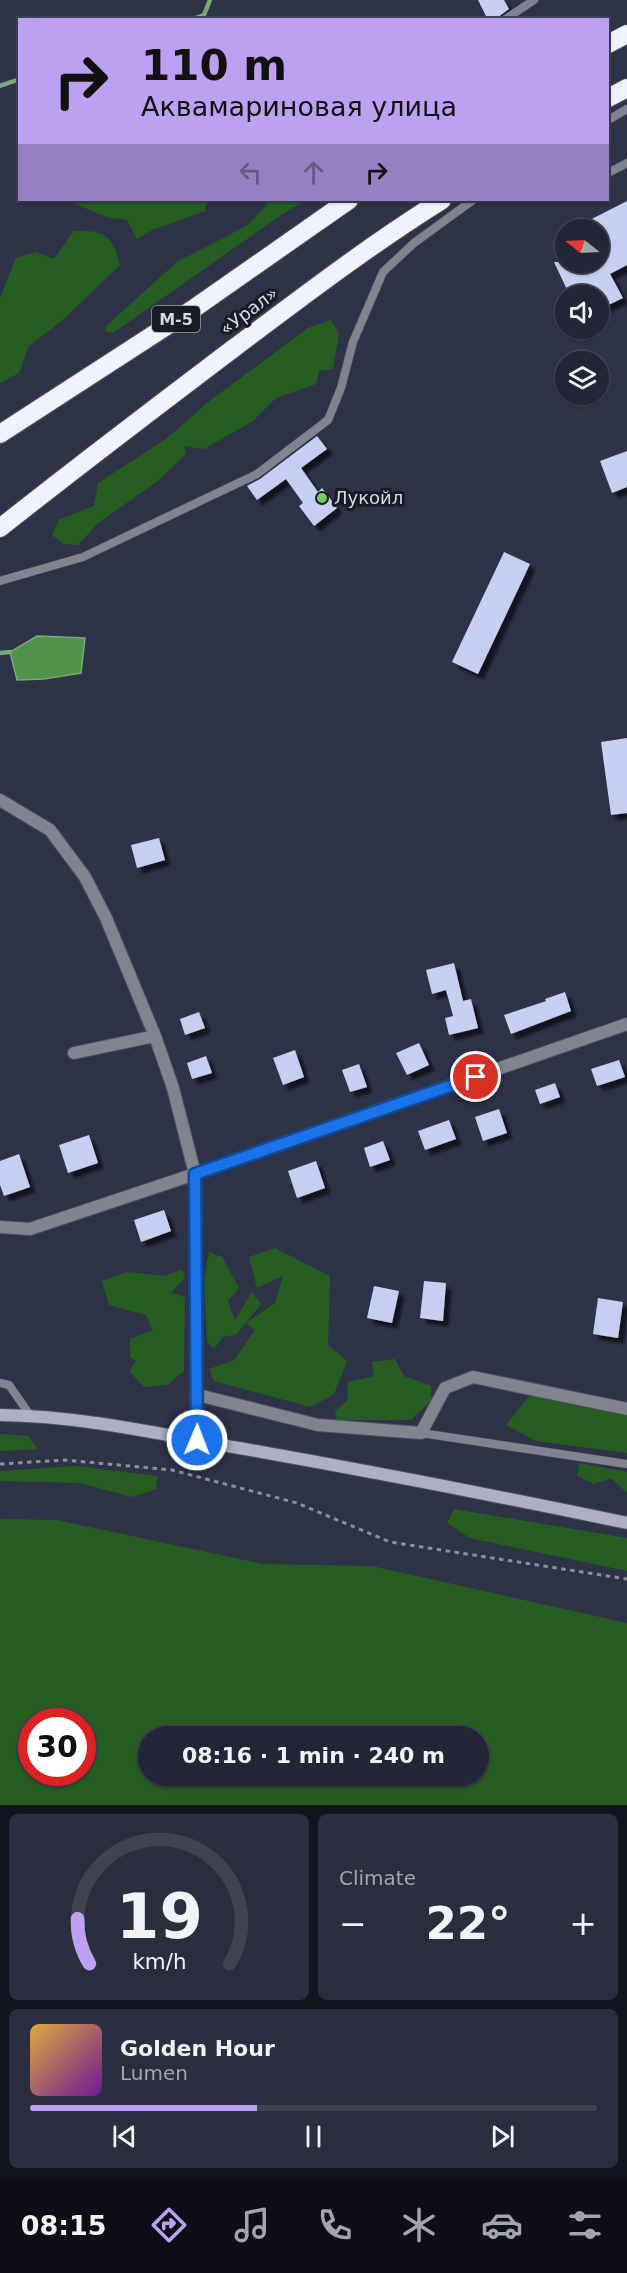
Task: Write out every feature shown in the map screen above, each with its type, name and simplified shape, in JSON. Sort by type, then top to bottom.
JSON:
[{"type":"highway","points":[[609,43],[627,34]]},
{"type":"highway","points":[[609,97],[627,88]]},
{"type":"highway","name":"«Урал»","points":[[0,528],[267,323],[362,253],[440,201]]},
{"type":"highway","name":"«Урал»","points":[[0,434],[196,307],[344,202]]},
{"type":"main road","points":[[0,1415],[30,1415],[137,1429],[417,1479],[627,1523]]},
{"type":"street","points":[[0,800],[50,830],[85,877],[106,918],[155,1036],[173,1088],[195,1174],[197,1440]]},
{"type":"street","points":[[0,1227],[30,1229],[627,1024]]},
{"type":"street","points":[[74,1053],[155,1036]]},
{"type":"street","points":[[198,1395],[318,1425],[421,1433],[445,1388],[473,1377],[627,1409]]},
{"type":"lane","points":[[507,18],[534,0]]},
{"type":"lane","points":[[609,119],[627,109]]},
{"type":"lane","points":[[609,172],[627,163]]},
{"type":"lane","points":[[0,581],[83,557],[257,474],[328,420],[341,388],[353,342],[382,272],[414,243],[473,201]]},
{"type":"lane","points":[[0,1383],[9,1386],[30,1415]]},
{"type":"lane","points":[[421,1433],[627,1464]]},
{"type":"path","points":[[0,1464],[65,1460],[172,1470],[297,1503],[390,1542],[627,1579]]},
{"type":"shaded area","points":[[68,201],[207,201],[205,211],[152,230],[137,239],[127,220],[106,217]]},
{"type":"shaded area","points":[[265,201],[305,201],[284,213],[113,333],[105,331],[106,326],[177,262],[248,225],[267,204]]},
{"type":"shaded area","points":[[74,231],[100,233],[106,236],[114,247],[120,265],[63,320],[29,346],[19,373],[0,383],[0,298],[16,258],[36,252],[54,259]]},
{"type":"shaded area","points":[[331,320],[339,334],[333,369],[319,371],[316,384],[276,398],[253,421],[204,449],[184,446],[186,454],[158,481],[97,524],[78,545],[64,544],[52,535],[59,520],[94,506],[98,483],[166,439],[207,403],[308,328]]},
{"type":"shaded area","points":[[37,636],[85,638],[81,673],[44,679],[17,680],[10,652]]},
{"type":"shaded area","points":[[275,1248],[330,1276],[328,1345],[347,1361],[334,1394],[310,1407],[214,1381],[209,1369],[234,1360],[255,1330],[246,1323],[275,1303],[283,1276],[257,1288],[249,1257]]},
{"type":"shaded area","points":[[209,1252],[222,1257],[239,1288],[228,1301],[235,1320],[252,1292],[261,1304],[236,1335],[223,1337],[214,1349],[207,1342],[204,1279]]},
{"type":"shaded area","points":[[182,1269],[185,1278],[171,1293],[185,1297],[184,1371],[167,1385],[144,1387],[129,1371],[136,1361],[130,1357],[130,1339],[153,1330],[146,1315],[109,1305],[102,1281],[128,1272],[164,1276]]},
{"type":"shaded area","points":[[395,1359],[404,1376],[431,1386],[431,1401],[411,1420],[337,1420],[335,1411],[347,1401],[348,1382],[374,1376],[372,1362]]},
{"type":"shaded area","points":[[530,1395],[627,1414],[627,1453],[536,1441],[506,1425]]},
{"type":"shaded area","points":[[0,1434],[29,1436],[37,1449],[0,1451]]},
{"type":"shaded area","points":[[579,1463],[627,1472],[627,1493],[611,1478],[594,1484],[577,1476]]},
{"type":"shaded area","points":[[76,1466],[158,1476],[156,1489],[132,1497],[80,1483],[0,1481],[0,1471]]},
{"type":"shaded area","points":[[454,1509],[627,1538],[627,1571],[470,1538],[447,1523]]},
{"type":"shaded area","points":[[0,1519],[57,1520],[263,1564],[372,1566],[627,1623],[627,1805],[0,1805]]},
{"type":"building","points":[[478,0],[504,0],[509,9],[497,18],[487,18]]},
{"type":"building","points":[[627,201],[627,265],[610,274],[623,298],[609,305],[609,285],[565,285],[559,273],[609,273],[609,219],[592,219]]},
{"type":"building","points":[[317,436],[327,449],[301,468],[318,492],[322,488],[337,508],[314,526],[299,506],[303,503],[286,479],[257,500],[247,486],[260,479]]},
{"type":"building","points":[[627,451],[627,487],[612,493],[600,461]]},
{"type":"building","points":[[504,552],[530,564],[478,674],[452,662]]},
{"type":"building","points":[[627,738],[627,813],[611,815],[601,742]]},
{"type":"building","points":[[159,838],[165,860],[137,868],[131,845]]},
{"type":"building","points":[[454,963],[463,1001],[471,999],[478,1028],[449,1035],[445,1018],[453,1016],[446,990],[432,994],[426,970]]},
{"type":"building","points":[[565,992],[571,1011],[511,1034],[504,1015]]},
{"type":"building","points":[[199,1012],[205,1028],[185,1035],[180,1019]]},
{"type":"building","points":[[419,1043],[429,1065],[407,1075],[396,1053]]},
{"type":"building","points":[[295,1050],[304,1077],[283,1085],[273,1058]]},
{"type":"building","points":[[206,1056],[212,1073],[192,1079],[187,1063]]},
{"type":"building","points":[[619,1060],[625,1077],[597,1086],[591,1069]]},
{"type":"building","points":[[359,1064],[367,1087],[350,1092],[342,1070]]},
{"type":"building","points":[[555,1083],[560,1097],[540,1104],[535,1090]]},
{"type":"building","points":[[499,1109],[507,1133],[483,1141],[475,1117]]},
{"type":"building","points":[[449,1120],[456,1139],[425,1150],[418,1131]]},
{"type":"building","points":[[89,1135],[98,1163],[68,1173],[59,1145]]},
{"type":"building","points":[[383,1141],[390,1160],[370,1167],[364,1148]]},
{"type":"building","points":[[19,1154],[30,1187],[4,1196],[0,1185],[0,1161]]},
{"type":"building","points":[[316,1161],[325,1188],[297,1198],[288,1171]]},
{"type":"building","points":[[164,1210],[171,1231],[141,1242],[134,1220]]},
{"type":"building","points":[[424,1281],[446,1283],[443,1321],[420,1318]]},
{"type":"building","points":[[374,1286],[399,1291],[392,1323],[367,1318]]},
{"type":"building","points":[[598,1298],[623,1302],[618,1338],[593,1334]]},
{"type":"waterway","points":[[196,18],[204,15],[210,0]]},
{"type":"waterway","points":[[0,86],[18,80]]},
{"type":"waterway","points":[[0,653],[10,652]]},
{"type":"place","name":"Лукойл","points":[[322,498]]},
{"type":"route","points":[[197,1440],[195,1174],[476,1077]]}]
